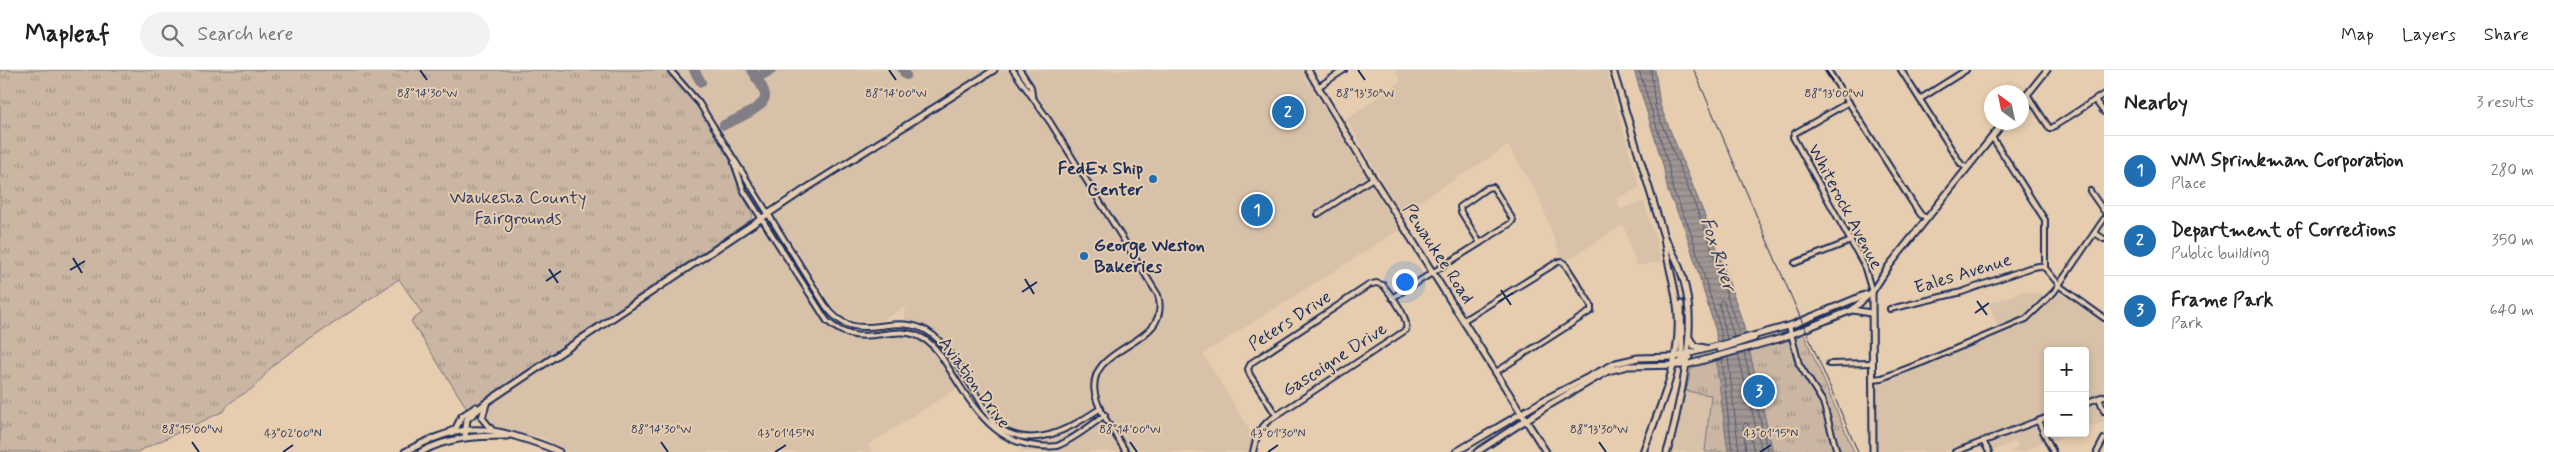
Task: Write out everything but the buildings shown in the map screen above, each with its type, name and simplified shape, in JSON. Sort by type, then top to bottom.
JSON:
[{"type":"main road","points":[[449,433],[456,428],[460,418],[466,414],[487,402],[768,214],[994,70]]},
{"type":"main road","name":"Pewaukee Road","points":[[1308,70],[1432,273],[1464,320],[1546,452]]},
{"type":"main road","points":[[1613,70],[1664,237],[1667,264],[1674,288],[1678,317],[1678,338],[1675,357],[1643,452]]},
{"type":"main road","points":[[2029,91],[2046,70]]},
{"type":"main road","points":[[1457,452],[1522,413],[1616,363],[1638,358],[1675,357],[1712,352],[1749,342],[1792,334],[1852,310],[1872,292],[1927,218],[1998,130]]},
{"type":"main road","points":[[1664,237],[1678,261],[1689,297],[1690,338],[1685,356],[1672,367]]},
{"type":"main road","points":[[1667,452],[1675,425],[1686,365],[1680,299],[1674,288]]},
{"type":"main road","points":[[1477,452],[1608,371],[1628,366],[1672,367],[1686,365],[1712,352],[1749,342],[1766,332],[1789,326],[1872,292]]},
{"type":"main road","points":[[1872,292],[1870,313],[1873,452]]},
{"type":"main road","points":[[1852,310],[1870,313]]},
{"type":"main road","points":[[1824,312],[1827,320]]},
{"type":"main road","points":[[1690,338],[1694,346],[1712,352]]},
{"type":"main road","points":[[487,402],[482,418],[491,430]]},
{"type":"main road","points":[[464,430],[466,419],[487,402]]},
{"type":"main road","points":[[465,436],[462,422],[466,414]]},
{"type":"main road","points":[[1498,429],[1502,436]]},
{"type":"main road","points":[[405,452],[449,433],[464,430],[491,430],[536,442],[559,452]]},
{"type":"main road","points":[[421,452],[446,441],[465,436],[513,436]]},
{"type":"street","name":"Aviation Drive","points":[[670,70],[699,103],[828,309],[844,323],[863,328],[897,324],[917,326],[930,332],[941,342],[995,425],[1005,434],[1021,442],[1044,442],[1065,432],[1101,408]]},
{"type":"street","points":[[1013,70],[1026,90],[1032,95],[1156,289],[1160,301],[1160,314],[1152,329],[1108,359],[1099,370],[1095,389],[1101,408],[1126,452]]},
{"type":"street","points":[[1020,70],[1031,87],[1032,95]]},
{"type":"street","points":[[1318,87],[1344,70]]},
{"type":"street","points":[[1828,70],[1921,215],[1927,218]]},
{"type":"street","points":[[1901,70],[1961,164],[1967,168]]},
{"type":"street","points":[[1920,99],[1966,70]]},
{"type":"street","points":[[2029,97],[2050,129],[2104,94]]},
{"type":"street","points":[[2096,100],[2104,112]]},
{"type":"street","name":"Whiterock Avenue","points":[[1849,102],[1793,136],[1864,265],[1872,292]]},
{"type":"street","points":[[1992,137],[2044,220],[2045,268],[2059,286],[2104,318]]},
{"type":"street","name":"Aviation Drive","points":[[731,155],[742,186],[822,315],[832,325],[845,333],[866,337],[897,332],[912,334],[925,340],[939,353],[993,436]]},
{"type":"street","points":[[1318,214],[1373,178]]},
{"type":"street","name":"Gascoigne Drive","points":[[1253,452],[1259,430],[1276,415],[1403,333],[1406,329],[1406,321],[1392,298],[1480,243],[1512,223],[1513,220],[1493,187],[1487,188],[1460,207],[1480,243]]},
{"type":"street","points":[[2090,192],[2104,211]]},
{"type":"street","points":[[1872,379],[1882,378],[1924,362],[2019,323],[2041,306],[2059,286],[2104,219]]},
{"type":"street","points":[[2095,233],[2104,238]]},
{"type":"street","points":[[1795,263],[1851,241]]},
{"type":"street","points":[[785,257],[792,253]]},
{"type":"street","points":[[1464,320],[1561,261],[1565,264],[1592,310],[1496,372]]},
{"type":"street","name":"Eales Avenue","points":[[1890,310],[1962,292],[2029,268],[2039,266],[2045,268]]},
{"type":"street","name":"Peters Drive","points":[[1276,415],[1250,375],[1248,368],[1250,363],[1372,284],[1382,285],[1392,298]]},
{"type":"street","points":[[844,323],[845,333]]},
{"type":"street","points":[[897,324],[897,332]]},
{"type":"street","points":[[1789,326],[1798,364],[1823,402],[1837,452]]},
{"type":"street","points":[[1829,364],[1871,363]]},
{"type":"street","points":[[949,370],[956,365]]},
{"type":"street","points":[[962,389],[969,384]]},
{"type":"street","points":[[2089,402],[2104,396]]},
{"type":"street","points":[[2099,398],[2104,411]]},
{"type":"street","points":[[1034,452],[1049,449],[1070,439],[1105,415]]},
{"type":"street","points":[[1955,452],[2044,419]]},
{"type":"street","points":[[2038,421],[2053,452]]},
{"type":"street","points":[[1065,432],[1070,439]]},
{"type":"street","points":[[2097,452],[2104,439]]},
{"type":"street","points":[[1018,450],[1021,442]]},
{"type":"street","points":[[1983,442],[1990,452]]},
{"type":"shaded area","points":[[674,70],[985,70],[770,205],[764,202],[706,109]]},
{"type":"shaded area","points":[[1001,70],[1301,70],[1399,230],[1203,354],[1253,435],[1249,452],[1020,452],[1023,439],[1001,428],[969,381],[868,445],[872,452],[569,452],[543,438],[491,426],[484,420],[484,411],[493,402],[758,226],[765,231],[817,313],[828,325],[857,338],[904,334],[905,307],[880,321],[854,321],[839,313],[831,304],[774,216],[823,184],[821,181],[957,95]]},
{"type":"shaded area","points":[[1395,70],[1606,70],[1640,188],[1618,198],[1619,209],[1644,201],[1662,262],[1637,266],[1623,225],[1566,261],[1561,258],[1539,197],[1508,146],[1401,213],[1346,119],[1401,81]]},
{"type":"shaded area","points":[[2024,291],[2053,296],[2059,292],[2104,322],[2104,392],[2095,395],[2104,421],[2089,427],[2089,347],[2044,347],[2044,437],[2063,437],[2050,442],[2047,439],[2025,452],[2010,452],[2018,447],[2015,441],[1992,452],[1982,438],[1944,452],[1877,452],[1876,383],[2000,334],[1989,304]]},
{"type":"shaded area","points":[[1686,391],[1711,394],[1705,452],[1670,452]]},
{"type":"green space","name":"Waukesha County Fairgrounds","points":[[0,70],[666,70],[698,106],[727,152],[738,186],[753,215],[749,221],[468,410],[411,321],[422,313],[399,279],[281,359],[271,367],[254,387],[231,402],[224,411],[137,452],[0,452]]},
{"type":"green space","points":[[1803,332],[1854,452],[1705,452],[1711,395],[1686,391],[1692,367]]},
{"type":"water","name":"Fox River","points":[[1634,70],[1655,70],[1660,105],[1711,231],[1743,323],[1773,452],[1728,452],[1717,368],[1716,332],[1685,229],[1668,192],[1663,165]]},
{"type":"taxiway","points":[[694,70],[701,82]]},
{"type":"taxiway","points":[[724,125],[749,113],[764,100],[763,89],[752,70]]},
{"type":"taxiway","points":[[756,78],[771,70]]},
{"type":"taxiway","points":[[903,70],[906,75]]},
{"type":"railway","points":[[1694,70],[1858,452]]},
{"type":"place","name":"Department of Corrections","points":[[1288,112]]},
{"type":"place","name":"FedEx Ship Center","points":[[1153,179]]},
{"type":"place","name":"WM Sprinkman Corporation","points":[[1257,210]]},
{"type":"place","name":"George Weston Bakeries","points":[[1084,256]]},
{"type":"place","name":"Frame Park","points":[[1759,391]]}]
